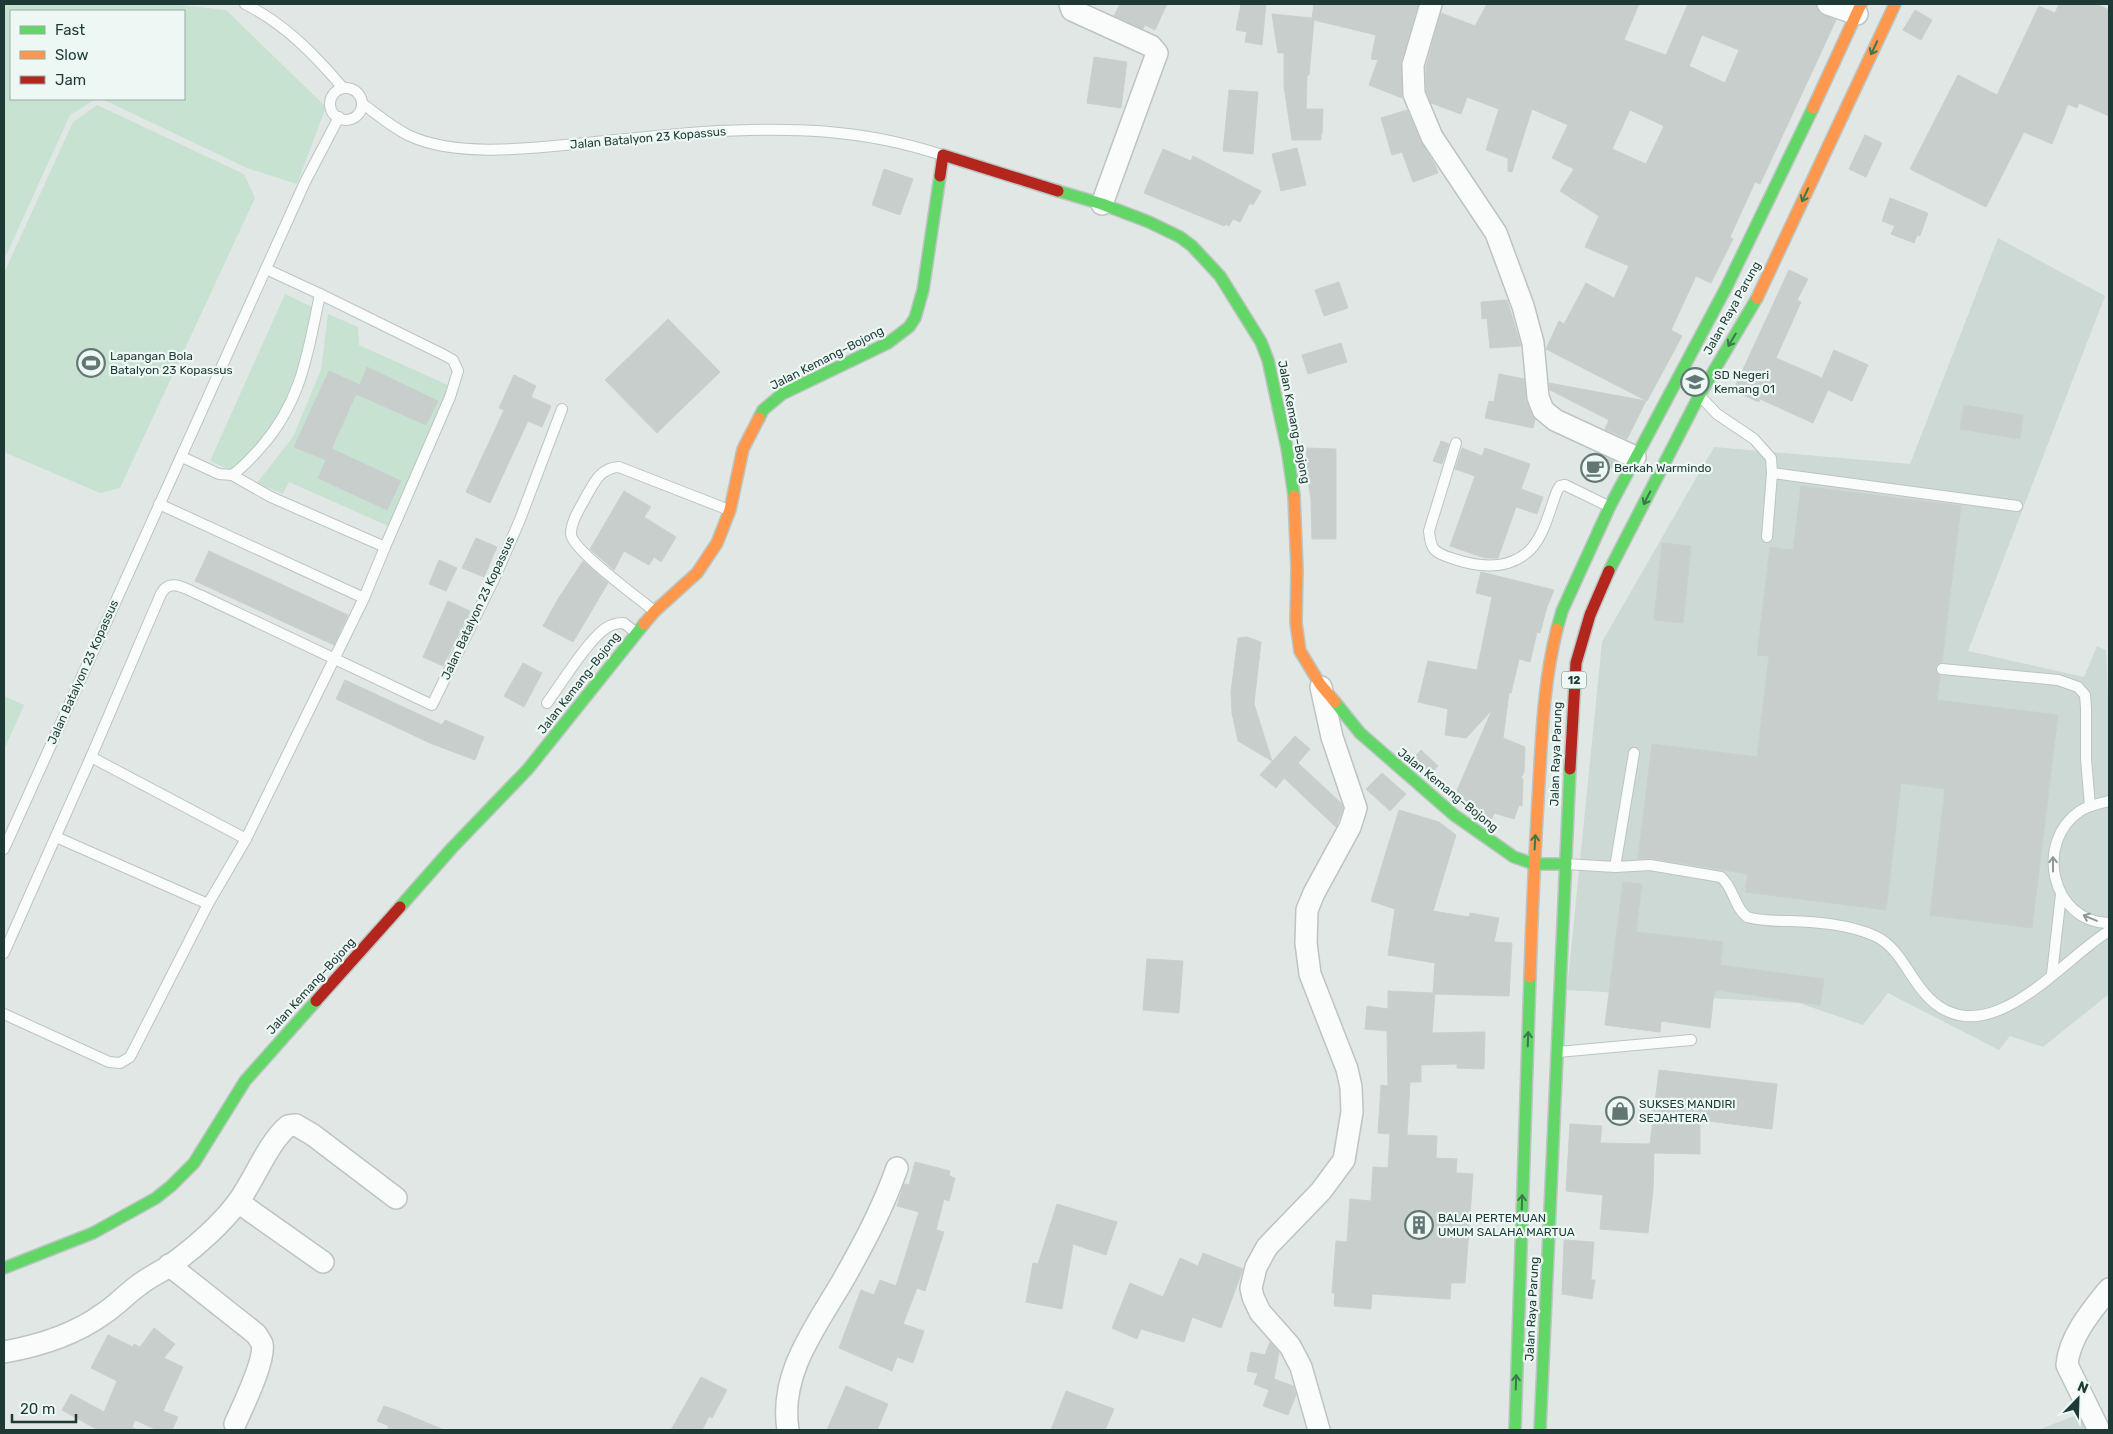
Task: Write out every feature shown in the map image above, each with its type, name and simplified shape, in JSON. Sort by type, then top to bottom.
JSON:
[{"type":"main road","name":"Jalan Raya Parung","points":[[1540,1430],[1573,691],[1576,663],[1590,615],[1610,568],[1699,396],[1757,297],[1895,4]]},
{"type":"main road","name":"Jalan Raya Parung","points":[[1515,1430],[1534,864],[1544,692],[1549,660],[1562,612],[1610,506],[1726,286],[1783,172],[1859,9]]},
{"type":"main road","name":"Jalan Kemang–Bojong","points":[[4,1268],[93,1233],[156,1198],[194,1163],[245,1081],[452,848],[528,769],[584,702],[655,611],[685,586],[702,566],[717,543],[730,510],[743,449],[762,410],[771,401],[788,390],[888,343],[909,327],[920,305],[943,155],[1102,204],[1149,222],[1192,246],[1220,276],[1261,342],[1268,360],[1273,382],[1287,448],[1294,500],[1297,638],[1304,660],[1320,684],[1360,733],[1454,815],[1514,858],[1534,864],[1566,864]]},
{"type":"street","points":[[1070,4],[1072,10],[1151,46],[1157,51],[1102,204]]},
{"type":"street","points":[[1431,4],[1414,65],[1414,94],[1432,137],[1496,233],[1523,306],[1533,343],[1538,397],[1542,410],[1555,420],[1635,457]]},
{"type":"street","points":[[1828,4],[1859,9]]},
{"type":"street","points":[[1319,1430],[1301,1367],[1290,1346],[1260,1312],[1253,1298],[1251,1288],[1256,1267],[1267,1247],[1321,1191],[1344,1160],[1352,1112],[1351,1087],[1347,1069],[1310,974],[1306,943],[1308,910],[1314,893],[1350,827],[1356,808],[1332,737],[1320,684]]},
{"type":"street","points":[[4,1352],[69,1334],[102,1315],[139,1285],[170,1266],[217,1226],[238,1202],[282,1130],[288,1126],[296,1125],[313,1135],[396,1198]]},
{"type":"street","points":[[788,1430],[789,1387],[798,1359],[869,1234],[897,1168]]},
{"type":"street","points":[[238,1202],[323,1262]]},
{"type":"street","points":[[170,1266],[256,1334],[262,1343],[263,1351],[259,1364],[235,1424]]},
{"type":"street","points":[[2099,1430],[2072,1377],[2067,1365],[2067,1359],[2072,1343],[2109,1288]]},
{"type":"lane","points":[[245,4],[261,12],[299,40],[343,88],[352,89],[360,95],[363,104],[361,110],[351,119],[339,117],[334,113],[331,101],[333,96],[343,88]]},
{"type":"lane","name":"Jalan Batalyon 23 Kopassus","points":[[363,104],[410,136],[424,141],[462,147],[530,149],[702,132],[797,129],[862,135],[905,143],[943,155]]},
{"type":"lane","name":"Jalan Batalyon 23 Kopassus","points":[[5,842],[182,457],[305,182],[339,117]]},
{"type":"lane","points":[[4,1014],[108,1062],[125,1061],[130,1057],[208,904],[246,839],[364,598],[454,388],[458,371],[453,360],[266,269]]},
{"type":"lane","points":[[232,475],[246,464],[271,435],[287,412],[304,368],[320,294]]},
{"type":"lane","points":[[1699,396],[1717,414],[1763,447],[1771,458],[1772,473],[1766,537]]},
{"type":"lane","name":"Jalan Batalyon 23 Kopassus","points":[[4,953],[166,586],[171,584],[179,586],[432,705],[503,559],[562,409]]},
{"type":"lane","points":[[1456,443],[1429,531],[1430,541],[1435,551],[1443,556],[1471,564],[1488,566],[1508,564],[1520,558],[1532,548],[1540,534],[1560,486],[1564,485],[1610,506]]},
{"type":"lane","points":[[182,457],[219,474],[232,475],[272,497],[386,547]]},
{"type":"lane","points":[[655,611],[592,561],[574,542],[571,536],[573,523],[595,482],[609,468],[619,467],[730,510]]},
{"type":"lane","points":[[1772,473],[2017,506]]},
{"type":"lane","points":[[159,504],[364,598]]},
{"type":"lane","points":[[547,703],[605,628],[617,623],[624,623],[636,633]]},
{"type":"lane","points":[[1942,669],[2058,680],[2078,688],[2085,695],[2086,759],[2090,806]]},
{"type":"lane","points":[[1615,867],[1634,753]]},
{"type":"lane","points":[[91,757],[246,839]]},
{"type":"lane","points":[[2109,801],[2090,806],[2070,820],[2055,843],[2052,861],[2053,872],[2061,894],[2072,908],[2091,919],[2109,924]]},
{"type":"lane","points":[[56,837],[208,904]]},
{"type":"lane","points":[[1566,864],[1615,867],[1650,865],[1712,874],[1721,877],[1728,883],[1740,909],[1748,917],[1822,923],[1876,936],[1897,953],[1929,999],[1957,1014],[1979,1016],[2001,1011],[2021,999],[2109,931]]},
{"type":"lane","points":[[2052,974],[2061,894]]},
{"type":"lane","points":[[1557,1052],[1691,1040]]},
{"type":"shaded area","points":[[1998,238],[2105,296],[1968,651],[2084,677],[2097,646],[2106,650],[2109,721],[2109,994],[2043,1047],[2010,1036],[1999,1050],[1888,993],[1863,1025],[1799,1003],[1567,990],[1602,642],[1714,447],[1910,464]]},
{"type":"shaded area","points":[[2095,1408],[2105,1430],[2038,1430]]},
{"type":"green space","points":[[4,4],[171,4],[226,10],[326,107],[297,184],[247,168],[104,100],[185,100],[185,10],[10,10],[10,100],[94,100],[70,115],[4,260]]},
{"type":"green space","name":"Lapangan Bola Batalyon 23 Kopassus","points":[[97,105],[244,174],[255,198],[120,488],[100,493],[4,452],[4,273],[73,122]]},
{"type":"green space","points":[[285,294],[314,308],[305,370],[277,438],[241,475],[210,461]]},
{"type":"green space","points":[[328,314],[358,327],[359,345],[459,390],[395,529],[289,482],[283,494],[257,483],[293,437],[321,370]]},
{"type":"green space","points":[[4,696],[24,705],[4,750]]},
{"type":"building","points":[[1120,4],[1167,4],[1155,30],[1145,25],[1143,29],[1114,16]]},
{"type":"building","points":[[1241,4],[1266,4],[1262,45],[1245,42],[1247,32],[1236,30]]},
{"type":"building","points":[[1314,4],[1418,4],[1401,62],[1402,98],[1369,85],[1378,60],[1371,59],[1376,35],[1314,20],[1309,75],[1307,75],[1306,109],[1323,109],[1321,140],[1292,140],[1284,86],[1284,53],[1278,53],[1272,14],[1312,18]]},
{"type":"building","points":[[1487,4],[1639,4],[1624,40],[1666,55],[1688,4],[1816,4],[1819,13],[1836,20],[1760,184],[1755,182],[1730,237],[1733,239],[1711,283],[1696,276],[1671,330],[1682,336],[1647,401],[1546,349],[1559,321],[1564,324],[1586,283],[1614,298],[1629,266],[1585,247],[1599,216],[1560,191],[1574,169],[1552,158],[1568,125],[1532,109],[1512,172],[1508,171],[1508,158],[1486,150],[1499,109],[1467,97],[1461,114],[1431,103],[1426,91],[1426,67],[1441,13],[1475,26]],"holes":[[[1702,35],[1739,50],[1725,83],[1689,66]],[[1630,110],[1664,126],[1646,164],[1612,149]]]},
{"type":"building","points":[[2059,4],[2096,4],[2109,10],[2109,116],[2079,103],[2077,108],[2068,104],[2052,144],[2024,132],[1986,207],[1910,169],[1958,75],[1997,95],[2039,6],[2055,13]]},
{"type":"building","points":[[1915,10],[1932,20],[1921,40],[1903,30]]},
{"type":"building","points":[[1094,57],[1127,62],[1121,108],[1087,103]]},
{"type":"building","points":[[1229,90],[1258,92],[1253,154],[1223,151]]},
{"type":"building","points":[[1407,110],[1421,142],[1438,173],[1413,182],[1402,152],[1392,155],[1381,118]]},
{"type":"building","points":[[1865,135],[1882,143],[1866,177],[1849,169]]},
{"type":"building","points":[[1297,148],[1306,185],[1281,191],[1272,154]]},
{"type":"building","points":[[1163,149],[1191,161],[1193,156],[1261,191],[1253,205],[1250,203],[1240,222],[1233,219],[1229,226],[1226,224],[1224,226],[1144,193]]},
{"type":"building","points":[[884,169],[913,179],[900,215],[872,205]]},
{"type":"building","points":[[1890,198],[1928,213],[1920,236],[1917,235],[1914,243],[1891,234],[1895,226],[1882,221]]},
{"type":"building","points":[[1789,270],[1808,279],[1797,300],[1801,302],[1776,358],[1822,378],[1834,350],[1868,365],[1852,401],[1828,390],[1813,423],[1760,399],[1759,402],[1733,391]]},
{"type":"building","points":[[1339,282],[1348,308],[1324,316],[1315,290]]},
{"type":"building","points":[[1507,300],[1521,346],[1490,348],[1487,318],[1482,319],[1481,302]]},
{"type":"building","points":[[668,319],[720,372],[657,433],[605,380]]},
{"type":"building","points":[[1341,343],[1347,362],[1308,374],[1302,355]]},
{"type":"building","points":[[367,367],[438,401],[426,425],[356,394],[330,452],[332,449],[401,481],[387,510],[318,478],[326,460],[294,447],[329,371],[360,385]]},
{"type":"building","points":[[1499,374],[1524,379],[1526,401],[1535,420],[1533,428],[1485,418],[1489,401],[1494,402]]},
{"type":"building","points":[[514,375],[536,386],[531,397],[551,406],[542,427],[528,421],[490,503],[466,492],[504,410],[499,408]]},
{"type":"building","points":[[1549,383],[1646,401],[1627,439],[1605,429],[1609,420],[1550,390]]},
{"type":"building","points":[[1964,405],[2023,415],[2020,439],[1960,429]]},
{"type":"building","points":[[1441,441],[1449,444],[1442,464],[1433,461]]},
{"type":"building","points":[[1307,448],[1336,449],[1336,539],[1312,539],[1311,499],[1306,470]]},
{"type":"building","points":[[1462,448],[1482,456],[1485,448],[1530,464],[1521,489],[1543,497],[1537,514],[1516,507],[1498,558],[1485,558],[1450,546],[1475,476],[1455,469]]},
{"type":"building","points":[[1595,452],[1615,462],[1602,482],[1586,474]]},
{"type":"building","points":[[1801,486],[1961,506],[1942,662],[1935,668],[1940,676],[1937,700],[2058,715],[2032,928],[1930,915],[1945,789],[1901,783],[1886,910],[1745,892],[1748,874],[1651,858],[1638,859],[1652,744],[1757,757],[1769,656],[1757,655],[1770,547],[1793,550]]},
{"type":"building","points":[[624,491],[651,507],[644,517],[676,537],[661,562],[654,557],[649,565],[624,551],[614,570],[590,549]]},
{"type":"building","points":[[476,538],[497,547],[484,577],[462,568]]},
{"type":"building","points":[[1662,543],[1691,546],[1683,623],[1654,620]]},
{"type":"building","points":[[209,551],[348,615],[334,645],[195,581]]},
{"type":"building","points":[[439,560],[457,568],[446,591],[429,584]]},
{"type":"building","points":[[583,561],[608,583],[573,642],[543,626]]},
{"type":"building","points":[[1481,572],[1554,590],[1540,633],[1537,632],[1530,662],[1519,659],[1511,693],[1509,693],[1503,738],[1525,747],[1524,772],[1521,778],[1523,779],[1522,806],[1519,805],[1514,819],[1494,813],[1491,822],[1455,795],[1492,710],[1466,738],[1445,735],[1448,709],[1418,702],[1428,661],[1477,670],[1492,597],[1476,593]]},
{"type":"building","points":[[448,601],[470,611],[443,666],[423,657]]},
{"type":"building","points":[[1247,637],[1261,642],[1254,704],[1272,761],[1238,741],[1232,713],[1231,692],[1238,638]]},
{"type":"building","points":[[523,663],[542,673],[524,707],[504,696]]},
{"type":"building","points":[[345,680],[442,725],[445,720],[484,737],[475,760],[430,743],[336,699]]},
{"type":"building","points":[[1295,736],[1310,749],[1298,763],[1341,803],[1343,808],[1336,827],[1284,778],[1276,788],[1260,775]]},
{"type":"building","points":[[1421,750],[1438,766],[1431,774],[1413,758]]},
{"type":"building","points":[[1382,773],[1406,794],[1390,811],[1366,789]]},
{"type":"building","points":[[1399,810],[1439,822],[1456,835],[1433,911],[1469,917],[1470,913],[1499,918],[1494,942],[1512,943],[1509,996],[1435,994],[1432,1033],[1485,1032],[1484,1069],[1457,1068],[1457,1064],[1421,1065],[1421,1082],[1410,1082],[1407,1135],[1437,1136],[1436,1158],[1457,1159],[1456,1173],[1473,1174],[1465,1283],[1451,1283],[1450,1299],[1372,1294],[1371,1309],[1334,1306],[1335,1293],[1332,1293],[1336,1241],[1347,1242],[1350,1199],[1371,1201],[1373,1167],[1388,1168],[1390,1134],[1378,1133],[1381,1085],[1388,1086],[1387,1031],[1365,1029],[1367,1006],[1388,1009],[1388,991],[1433,993],[1435,963],[1388,955],[1395,909],[1371,901]]},
{"type":"building","points":[[1623,882],[1642,884],[1636,932],[1723,942],[1720,965],[1824,979],[1820,1005],[1717,990],[1717,992],[1714,992],[1710,1028],[1661,1021],[1660,1032],[1605,1025]]},
{"type":"building","points":[[1147,959],[1183,961],[1179,1013],[1143,1010]]},
{"type":"building","points":[[1659,1070],[1777,1084],[1772,1129],[1700,1120],[1700,1154],[1654,1153],[1653,1190],[1648,1233],[1600,1229],[1603,1195],[1566,1191],[1570,1124],[1602,1126],[1600,1143],[1650,1144]]},
{"type":"building","points":[[915,1162],[950,1171],[949,1176],[955,1178],[949,1201],[944,1199],[936,1230],[944,1232],[925,1291],[917,1288],[903,1324],[924,1331],[913,1363],[897,1357],[892,1371],[839,1348],[861,1290],[874,1295],[880,1280],[896,1286],[919,1212],[897,1206],[904,1184],[909,1185]]},
{"type":"building","points":[[1057,1204],[1117,1222],[1106,1255],[1073,1244],[1062,1309],[1026,1302],[1033,1263],[1038,1264]]},
{"type":"building","points":[[1564,1240],[1594,1242],[1591,1280],[1595,1280],[1592,1299],[1562,1294]]},
{"type":"building","points":[[1203,1253],[1243,1269],[1221,1328],[1192,1317],[1184,1342],[1141,1329],[1137,1339],[1112,1328],[1130,1283],[1163,1297],[1180,1258],[1198,1266]]},
{"type":"building","points":[[154,1328],[175,1344],[164,1358],[183,1367],[163,1411],[178,1417],[172,1430],[157,1430],[135,1420],[132,1427],[137,1430],[95,1430],[62,1410],[71,1394],[104,1412],[117,1381],[91,1368],[108,1335],[133,1347],[134,1344],[140,1347]]},
{"type":"building","points":[[1270,1342],[1279,1352],[1274,1379],[1293,1386],[1296,1395],[1288,1415],[1263,1406],[1269,1390],[1254,1384],[1258,1373],[1247,1371],[1251,1352],[1265,1355]]},
{"type":"building","points":[[701,1377],[727,1390],[712,1418],[709,1416],[702,1430],[671,1430]]},
{"type":"building","points":[[846,1386],[888,1404],[877,1430],[827,1430]]},
{"type":"building","points":[[1066,1391],[1114,1409],[1105,1430],[1051,1430]]},
{"type":"building","points":[[384,1406],[444,1430],[387,1430],[389,1426],[377,1421]]},
{"type":"traffic: fast","points":[[1557,629],[1562,611],[1610,506],[1727,286],[1813,108]]},
{"type":"traffic: fast","points":[[759,418],[763,410],[782,394],[888,343],[909,327],[915,318],[923,290],[940,176]]},
{"type":"traffic: fast","points":[[1058,191],[1102,204],[1149,222],[1180,237],[1192,246],[1220,276],[1261,342],[1268,360],[1287,448],[1294,496]]},
{"type":"traffic: fast","points":[[1609,571],[1699,396],[1757,298]]},
{"type":"traffic: fast","points":[[400,907],[452,848],[528,769],[644,624]]},
{"type":"traffic: fast","points":[[1335,702],[1360,733],[1454,815],[1514,857],[1534,864],[1566,864]]},
{"type":"traffic: fast","points":[[1540,1430],[1570,769]]},
{"type":"traffic: fast","points":[[1515,1430],[1530,977]]},
{"type":"traffic: fast","points":[[4,1268],[93,1233],[156,1198],[171,1186],[194,1163],[245,1081],[316,1001]]},
{"type":"traffic: slow","points":[[1813,108],[1861,4]]},
{"type":"traffic: slow","points":[[1757,298],[1895,4]]},
{"type":"traffic: slow","points":[[644,624],[655,611],[697,573],[717,543],[730,510],[743,449],[759,418]]},
{"type":"traffic: slow","points":[[1294,496],[1297,569],[1296,623],[1300,651],[1320,684],[1335,702]]},
{"type":"traffic: slow","points":[[1530,977],[1535,856],[1546,686],[1557,629]]},
{"type":"traffic: jam","points":[[940,176],[943,155],[1058,191]]},
{"type":"traffic: jam","points":[[1570,769],[1576,663],[1590,615],[1609,571]]},
{"type":"traffic: jam","points":[[316,1001],[400,907]]},
{"type":"place","name":"Lapangan Bola Batalyon 23 Kopassus","points":[[91,363]]},
{"type":"place","name":"SD Negeri Kemang 01","points":[[1695,382]]},
{"type":"place","name":"Berkah Warmindo","points":[[1595,468]]},
{"type":"place","name":"SUKSES MANDIRI SEJAHTERA","points":[[1620,1111]]},
{"type":"place","name":"BALAI PERTEMUAN UMUM SALAHA MARTUA","points":[[1419,1225]]}]
